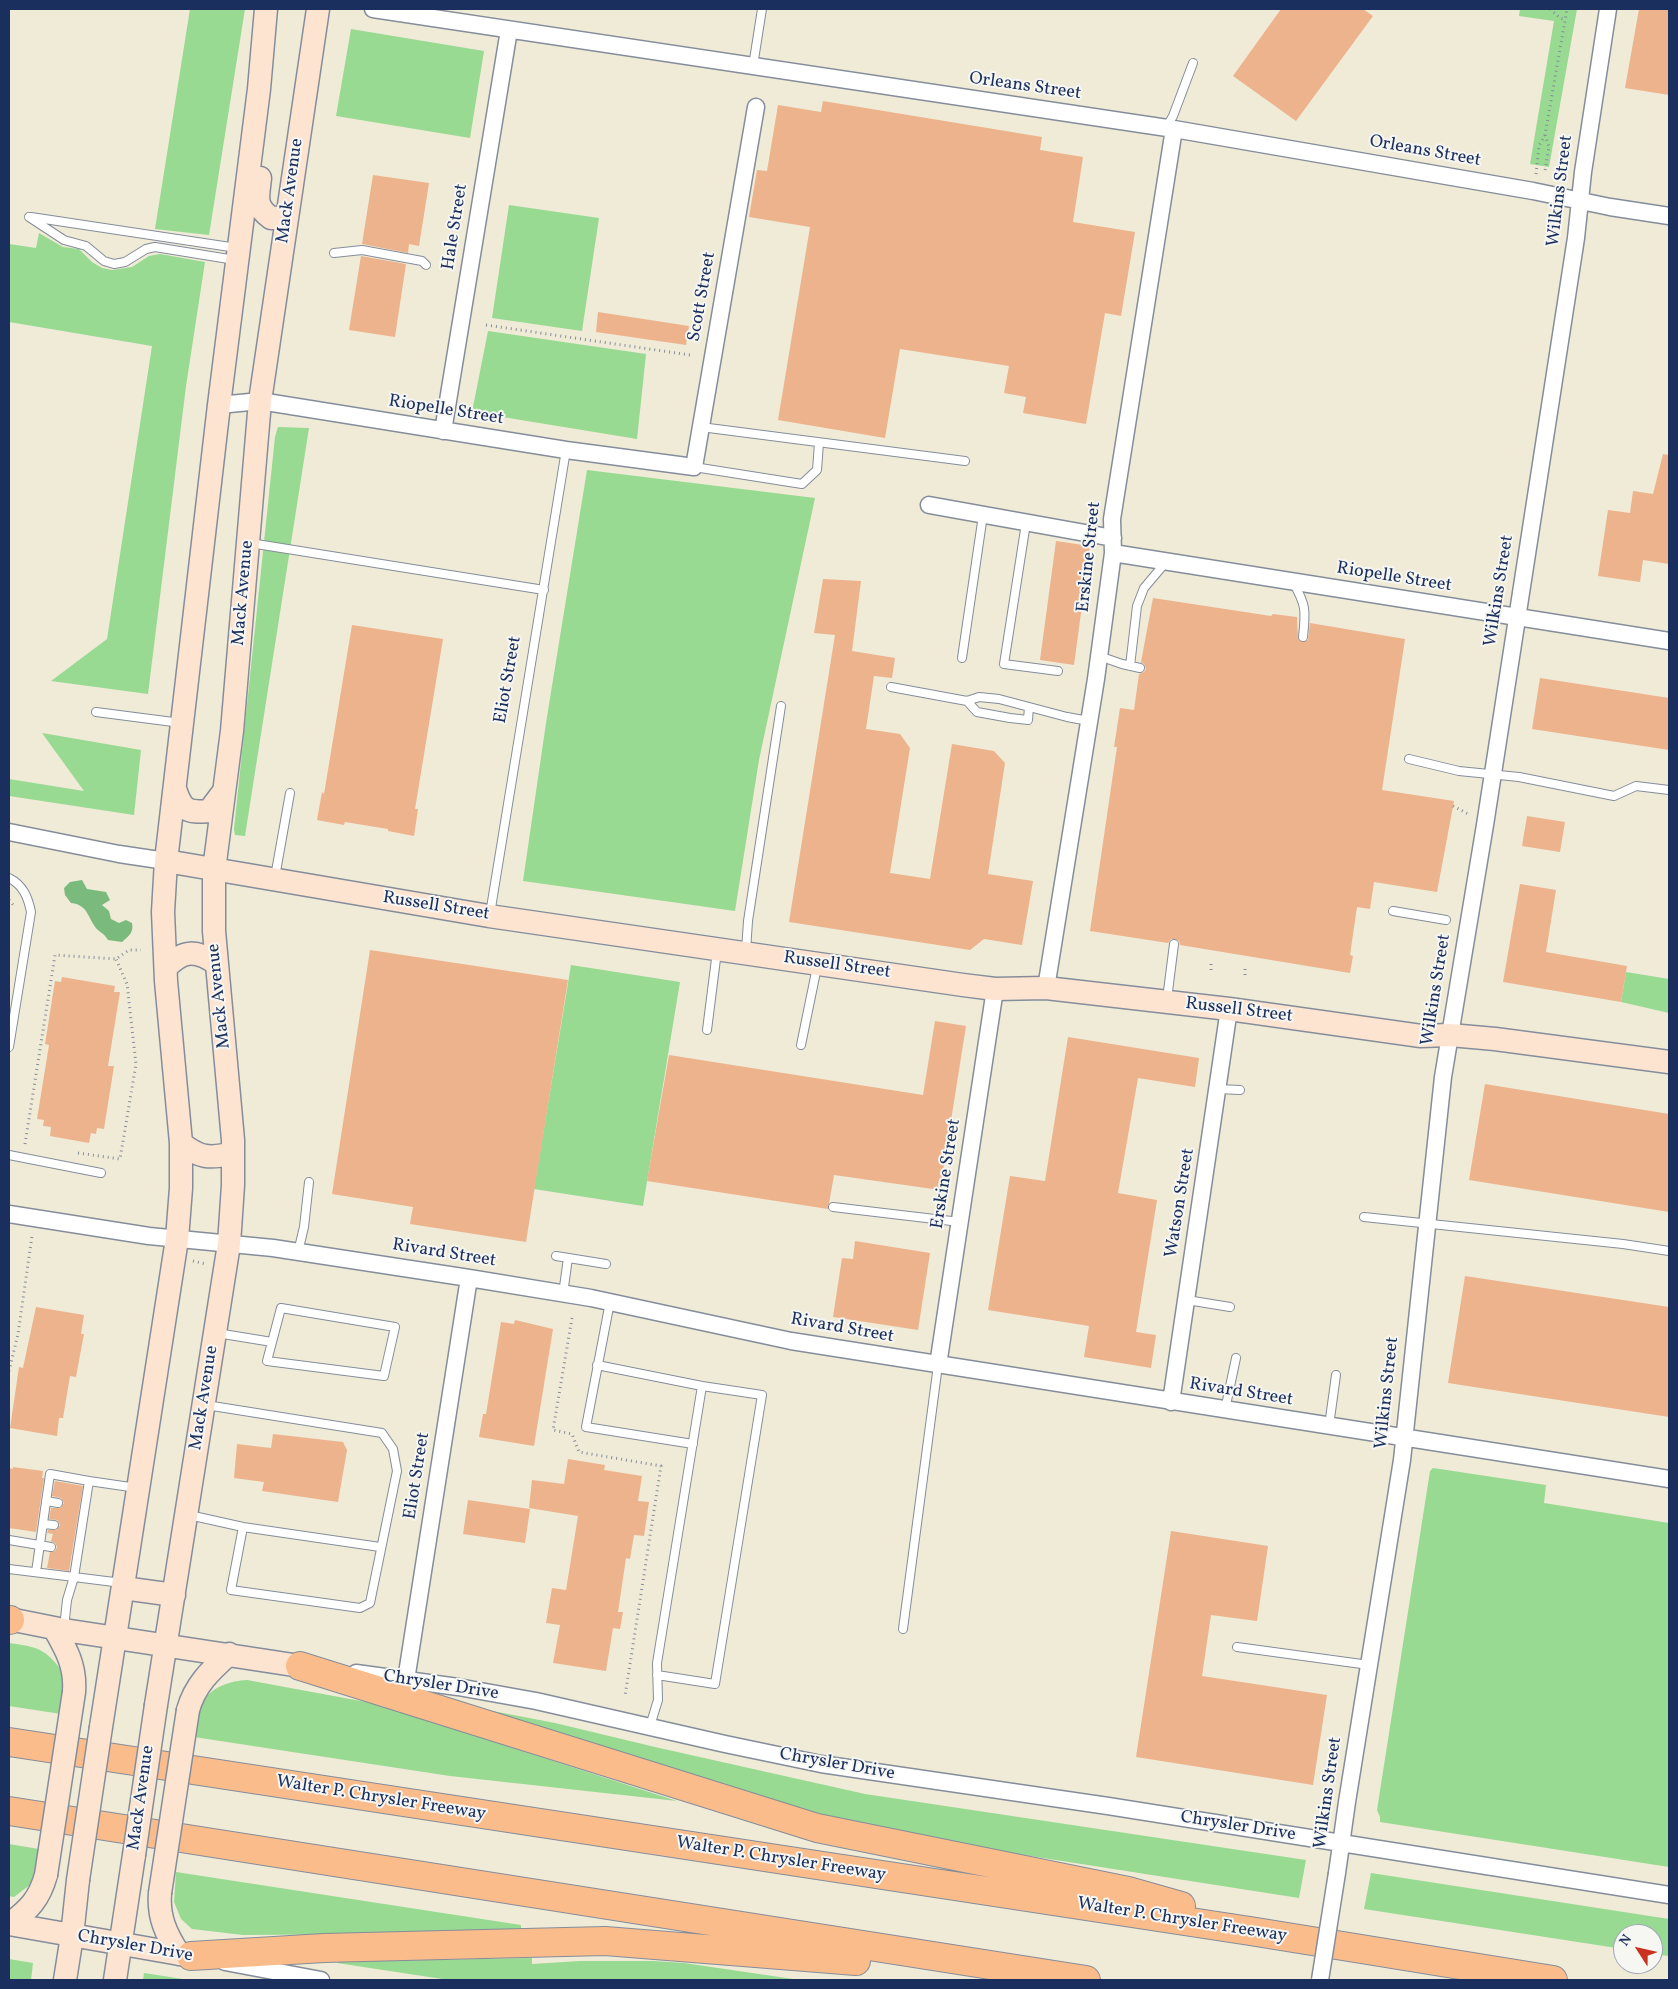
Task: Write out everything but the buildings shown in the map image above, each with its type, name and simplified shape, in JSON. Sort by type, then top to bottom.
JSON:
[{"type":"highway","points":[[300,1666],[817,1828],[1128,1891],[1217,1917],[1250,1931]]},
{"type":"highway","name":"Walter P. Chrysler Freeway","points":[[9,1742],[1250,1931],[1553,1980]]},
{"type":"highway","points":[[9,1811],[1086,1980]]},
{"type":"highway","points":[[185,1955],[324,1948],[605,1940],[1080,1980]]},
{"type":"main road","points":[[65,1980],[78,1880],[177,1238],[181,1188],[181,1143],[163,912],[166,862],[219,405],[259,89],[266,9]]},
{"type":"main road","name":"Mack Avenue","points":[[115,1980],[165,1644],[229,1244],[233,1153],[230,1093],[214,932],[214,870],[232,731],[260,401],[318,9]]},
{"type":"main road","points":[[259,89],[262,157],[257,203],[262,212],[271,218],[287,217]]},
{"type":"main road","points":[[175,789],[180,804],[193,812],[209,811],[224,791]]},
{"type":"main road","name":"Russell Street","points":[[166,862],[490,916],[995,989],[1046,988],[1229,1009],[1421,1036],[1450,1035],[1669,1062]]},
{"type":"main road","points":[[166,968],[175,958],[188,953],[205,956],[217,964]]},
{"type":"main road","points":[[181,1143],[192,1152],[205,1157],[233,1153]]},
{"type":"main road","points":[[124,1585],[174,1595]]},
{"type":"main road","name":"Chrysler Drive","points":[[9,1619],[58,1629],[300,1666]]},
{"type":"main road","points":[[9,1924],[29,1910],[42,1888],[46,1875],[74,1692],[74,1673],[58,1629]]},
{"type":"main road","points":[[185,1955],[162,1924],[159,1904],[160,1893],[188,1710],[192,1696],[206,1675],[229,1654]]},
{"type":"main road","name":"Chrysler Drive","points":[[9,1924],[185,1955]]},
{"type":"street","name":"Orleans Street","points":[[373,9],[411,12],[509,30],[1170,128],[1669,216]]},
{"type":"street","name":"Wilkins Street","points":[[1320,1980],[1405,1437],[1426,1222],[1443,1078],[1493,774],[1577,233],[1580,200],[1608,9]]},
{"type":"street","name":"Hale Street","points":[[443,431],[509,30]]},
{"type":"street","name":"Scott Street","points":[[694,468],[756,106]]},
{"type":"street","name":"Erskine Street","points":[[1046,988],[1090,721],[1113,546],[1112,519],[1170,128]]},
{"type":"street","name":"Riopelle Street","points":[[219,405],[260,401],[566,450],[694,468]]},
{"type":"street","name":"Riopelle Street","points":[[929,506],[1026,523],[1166,562],[1669,641]]},
{"type":"street","name":"Russell Street","points":[[9,832],[166,862]]},
{"type":"street","name":"Erskine Street","points":[[938,1365],[995,989]]},
{"type":"street","name":"Watson Street","points":[[1171,1402],[1229,1009]]},
{"type":"street","name":"Rivard Street","points":[[9,1214],[177,1238],[298,1252],[470,1278],[610,1302],[791,1341],[1669,1479]]},
{"type":"street","name":"Eliot Street","points":[[406,1680],[470,1278]]},
{"type":"street","name":"Chrysler Drive","points":[[300,1666],[406,1680],[536,1701],[821,1764],[1341,1842],[1669,1895]]},
{"type":"street","name":"Chrysler Drive","points":[[185,1955],[321,1980]]},
{"type":"lane","points":[[753,9],[762,9],[753,66]]},
{"type":"lane","points":[[1170,128],[1193,63]]},
{"type":"lane","points":[[29,216],[238,254],[155,247],[124,262],[114,264],[104,261],[86,246],[64,240],[29,216]]},
{"type":"lane","points":[[334,253],[362,250],[422,261],[426,265]]},
{"type":"lane","points":[[701,427],[965,461]]},
{"type":"lane","points":[[694,468],[802,484],[817,470],[819,443]]},
{"type":"lane","name":"Eliot Street","points":[[490,916],[566,450]]},
{"type":"lane","points":[[962,658],[983,516]]},
{"type":"lane","points":[[1026,523],[1004,664],[1058,672]]},
{"type":"lane","points":[[248,543],[544,590]]},
{"type":"lane","points":[[1130,666],[1137,606],[1144,588],[1166,562]]},
{"type":"lane","points":[[1293,582],[1304,602],[1306,616],[1303,636]]},
{"type":"lane","points":[[1099,656],[1140,668]]},
{"type":"lane","points":[[891,687],[967,701],[979,697],[999,699],[1090,721]]},
{"type":"lane","points":[[967,701],[977,712],[1028,720],[1030,707]]},
{"type":"lane","points":[[746,953],[748,921],[781,706]]},
{"type":"lane","points":[[96,712],[182,723]]},
{"type":"lane","points":[[1409,759],[1459,771],[1520,777],[1614,796],[1636,786],[1669,790]]},
{"type":"lane","points":[[274,880],[290,793]]},
{"type":"lane","points":[[9,878],[17,882],[24,891],[32,912],[9,1047]]},
{"type":"lane","points":[[1392,911],[1446,920]]},
{"type":"lane","points":[[1166,1002],[1174,944]]},
{"type":"lane","points":[[707,1030],[717,949]]},
{"type":"lane","points":[[801,1045],[818,964]]},
{"type":"lane","points":[[1218,1089],[1240,1090]]},
{"type":"lane","points":[[9,1155],[101,1173]]},
{"type":"lane","points":[[298,1252],[304,1227],[309,1182]]},
{"type":"lane","points":[[833,1207],[960,1222]]},
{"type":"lane","points":[[1364,1217],[1426,1222],[1669,1251]]},
{"type":"lane","points":[[556,1256],[606,1264]]},
{"type":"lane","points":[[563,1294],[568,1258]]},
{"type":"lane","points":[[1186,1300],[1230,1307]]},
{"type":"lane","points":[[610,1302],[586,1426],[693,1444]]},
{"type":"lane","points":[[281,1308],[395,1327],[384,1376],[267,1361],[272,1342],[281,1308]]},
{"type":"lane","points":[[216,1333],[272,1342]]},
{"type":"lane","points":[[1225,1410],[1236,1358]]},
{"type":"lane","points":[[597,1365],[702,1386],[762,1395],[715,1684],[658,1675]]},
{"type":"lane","points":[[903,1629],[938,1365]]},
{"type":"lane","points":[[1329,1426],[1336,1375]]},
{"type":"lane","points":[[650,1726],[658,1700],[657,1663],[702,1386]]},
{"type":"lane","points":[[204,1405],[382,1433],[393,1449],[397,1471],[370,1603],[360,1608],[231,1590],[243,1527]]},
{"type":"lane","points":[[36,1572],[50,1474],[139,1488]]},
{"type":"lane","points":[[58,1629],[74,1577],[75,1551],[82,1507],[89,1481]]},
{"type":"lane","points":[[46,1501],[58,1503]]},
{"type":"lane","points":[[187,1514],[243,1527],[380,1547]]},
{"type":"lane","points":[[43,1524],[54,1526]]},
{"type":"lane","points":[[9,1540],[51,1547]]},
{"type":"lane","points":[[9,1569],[124,1585]]},
{"type":"lane","points":[[1237,1647],[1368,1665]]},
{"type":"path","points":[[1550,9],[1560,18],[1566,20]]},
{"type":"path","points":[[1533,191],[1539,146],[1545,135],[1567,9]]},
{"type":"path","points":[[1545,135],[1549,147],[1546,171]]},
{"type":"path","points":[[486,325],[690,355]]},
{"type":"path","points":[[1453,806],[1470,815]]},
{"type":"path","points":[[34,1146],[24,1144],[55,955],[116,959],[129,950],[141,950]]},
{"type":"path","points":[[72,1152],[120,1160],[136,1064],[127,984],[116,959]]},
{"type":"path","points":[[1211,964],[1211,970]]},
{"type":"path","points":[[1245,969],[1245,975]]},
{"type":"path","points":[[9,1371],[18,1334],[33,1233]]},
{"type":"path","points":[[192,1261],[210,1264]]},
{"type":"path","points":[[572,1318],[553,1430],[572,1434],[579,1452],[660,1466],[625,1696]]},
{"type":"path","points":[[9,1366],[12,1362]]},
{"type":"green space","points":[[190,9],[245,9],[209,235],[155,229]]},
{"type":"green space","points":[[1520,9],[1577,9],[1549,167],[1530,164],[1554,21],[1519,16]]},
{"type":"green space","points":[[351,29],[484,51],[470,138],[336,116]]},
{"type":"green space","points":[[509,205],[599,218],[582,331],[492,318]]},
{"type":"green space","points":[[39,233],[63,247],[79,249],[92,262],[102,268],[112,270],[132,267],[149,256],[160,254],[205,262],[186,386],[148,694],[51,681],[107,639],[152,346],[9,322],[9,244],[36,248]]},
{"type":"green space","points":[[488,331],[646,354],[637,439],[472,412]]},
{"type":"green space","points":[[278,427],[309,428],[245,836],[235,835],[234,829],[275,437]]},
{"type":"green space","points":[[587,470],[815,498],[759,760],[735,911],[523,881],[546,723]]},
{"type":"green space","points":[[42,733],[141,750],[134,815],[9,796],[9,779],[84,791]]},
{"type":"green space","points":[[82,880],[87,889],[106,892],[110,900],[102,905],[109,911],[111,919],[119,923],[126,920],[132,923],[132,931],[122,942],[108,940],[95,927],[85,910],[77,904],[71,903],[65,895],[64,888],[70,882]]},
{"type":"green space","points":[[571,965],[680,982],[643,1206],[534,1189]]},
{"type":"green space","points":[[1626,972],[1669,979],[1669,1013],[1621,1002]]},
{"type":"green space","points":[[1433,1468],[1546,1485],[1544,1503],[1669,1523],[1669,1867],[1380,1822],[1377,1810],[1430,1471]]},
{"type":"green space","points":[[9,1643],[28,1646],[42,1651],[59,1667],[65,1676],[61,1714],[9,1706]]},
{"type":"green space","points":[[247,1680],[377,1704],[677,1801],[450,1776],[194,1737],[203,1702],[211,1692],[222,1685]]},
{"type":"green space","points":[[477,1708],[555,1723],[865,1794],[1306,1860],[1299,1898],[915,1838],[827,1818]]},
{"type":"green space","points":[[9,1844],[39,1849],[31,1884],[14,1897],[9,1896]]},
{"type":"green space","points":[[176,1872],[521,1925],[521,1933],[243,1935],[192,1929],[181,1919],[174,1902]]},
{"type":"green space","points":[[1371,1873],[1669,1919],[1669,1956],[1663,1955],[1663,1924],[1613,1924],[1613,1947],[1364,1909]]},
{"type":"green space","points":[[532,1958],[532,1964],[580,1961],[684,1963],[800,1980],[449,1980],[337,1963],[339,1960]]},
{"type":"green space","points":[[9,1959],[33,1963],[31,1980],[9,1980]]},
{"type":"green space","points":[[144,1973],[189,1980],[143,1980]]}]
